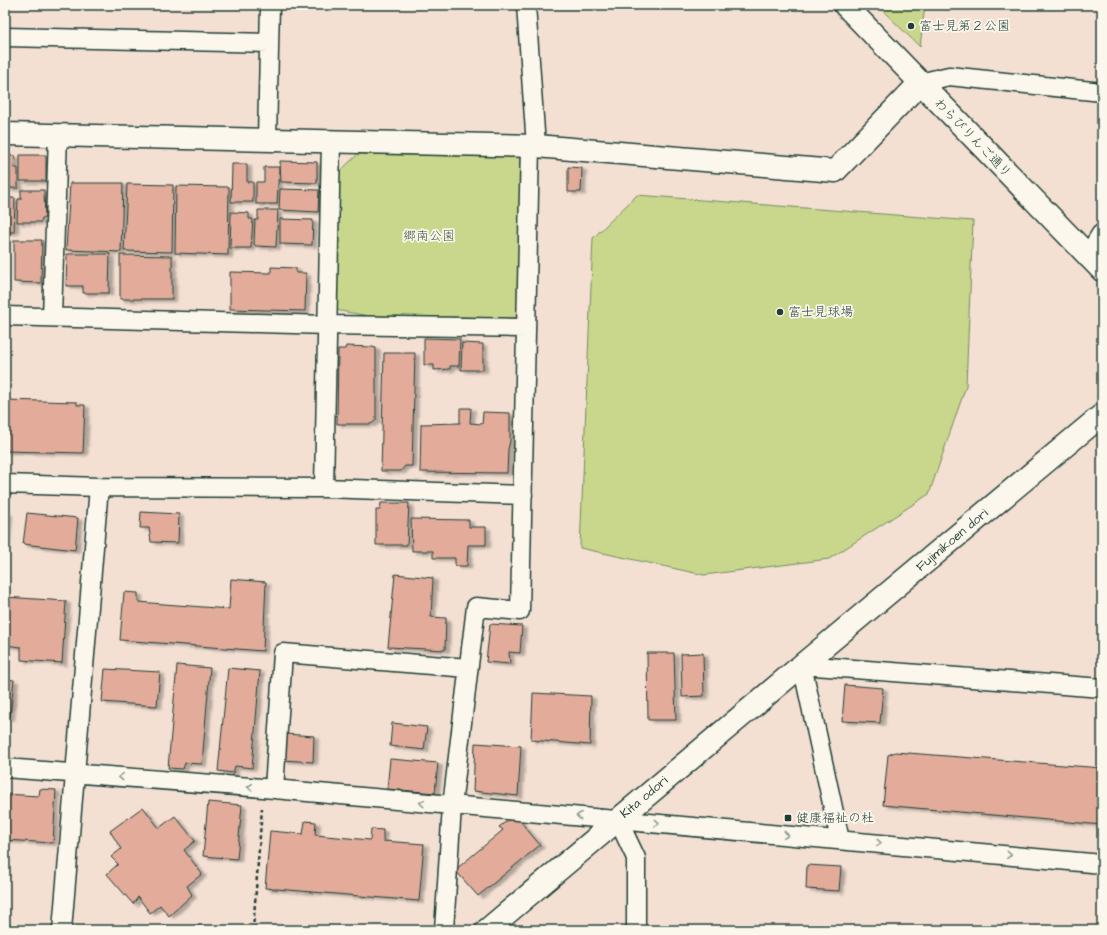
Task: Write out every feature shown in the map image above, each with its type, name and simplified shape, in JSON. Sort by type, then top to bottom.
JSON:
[{"type":"street","points":[[267,139],[270,5]]},
{"type":"street","points":[[444,930],[452,806],[476,608],[520,611],[526,328],[533,146],[526,5]]},
{"type":"street","name":"わらびりんご通り","points":[[845,5],[1096,264]]},
{"type":"street","points":[[5,37],[269,43]]},
{"type":"street","points":[[5,134],[533,146],[835,171],[920,83],[949,76],[1102,92]]},
{"type":"street","points":[[52,317],[58,135]]},
{"type":"street","points":[[324,488],[331,141]]},
{"type":"street","points":[[1096,264],[1102,236]]},
{"type":"street","points":[[5,316],[328,325],[526,328]]},
{"type":"street","name":"Fujimikoen dori","points":[[802,664],[1102,415]]},
{"type":"street","points":[[5,484],[99,487],[324,488],[523,495]]},
{"type":"street","points":[[62,930],[99,487]]},
{"type":"street","points":[[269,788],[283,653],[468,668]]},
{"type":"street","points":[[840,840],[802,664],[1102,688]]},
{"type":"street","name":"Kita odori","points":[[487,930],[802,664]]},
{"type":"street","points":[[5,768],[269,788],[452,806],[1102,864]]},
{"type":"street","points":[[618,820],[636,858],[636,930]]},
{"type":"path","points":[[253,930],[269,788]]},
{"type":"green space","name":"富士見第２公園","points":[[877,5],[925,5],[920,47]]},
{"type":"green space","name":"郷南公園","points":[[358,154],[523,157],[518,318],[369,316],[335,310],[339,172]]},
{"type":"green space","name":"富士見球場","points":[[637,195],[973,221],[966,386],[929,494],[829,559],[704,575],[580,548],[593,238]]},
{"type":"building","points":[[5,155],[15,156],[14,168],[18,168],[18,188],[5,188]]},
{"type":"building","points":[[20,155],[46,155],[46,181],[20,181]]},
{"type":"building","points":[[280,161],[317,162],[317,183],[281,182]]},
{"type":"building","points":[[232,164],[247,164],[247,182],[253,182],[253,202],[231,202]]},
{"type":"building","points":[[264,167],[279,167],[277,204],[256,204],[256,182],[264,182]]},
{"type":"building","points":[[568,167],[582,168],[581,192],[568,192]]},
{"type":"building","points":[[70,183],[123,183],[121,252],[66,250]]},
{"type":"building","points":[[127,184],[173,185],[172,252],[124,251]]},
{"type":"building","points":[[176,186],[229,187],[228,255],[175,253]]},
{"type":"building","points":[[280,189],[319,190],[318,212],[279,210]]},
{"type":"building","points":[[21,190],[44,190],[45,218],[42,218],[41,222],[17,222],[18,199],[21,199]]},
{"type":"building","points":[[5,198],[15,198],[14,232],[5,232]]},
{"type":"building","points":[[258,210],[278,210],[276,247],[256,246],[254,244],[255,220],[258,220]]},
{"type":"building","points":[[231,212],[249,213],[249,219],[253,219],[251,248],[230,248]]},
{"type":"building","points":[[280,219],[313,220],[312,245],[280,244]]},
{"type":"building","points":[[14,240],[42,240],[41,283],[14,282]]},
{"type":"building","points":[[67,254],[110,254],[109,293],[83,293],[83,286],[66,286]]},
{"type":"building","points":[[120,255],[172,256],[172,299],[120,299]]},
{"type":"building","points":[[271,267],[296,268],[296,273],[306,273],[305,311],[230,309],[230,272],[271,273]]},
{"type":"building","points":[[424,338],[460,339],[459,366],[450,366],[450,369],[434,370],[434,365],[424,365]]},
{"type":"building","points":[[462,343],[483,344],[483,370],[461,370]]},
{"type":"building","points":[[346,346],[376,348],[376,420],[371,424],[337,424],[338,349],[345,349]]},
{"type":"building","points":[[384,353],[415,353],[412,466],[405,466],[401,471],[381,471]]},
{"type":"building","points":[[5,400],[77,402],[77,405],[85,405],[83,453],[5,451]]},
{"type":"building","points":[[460,408],[471,408],[470,423],[482,424],[483,412],[510,413],[510,441],[508,449],[507,473],[420,472],[421,424],[460,423]]},
{"type":"building","points":[[381,503],[409,503],[407,545],[376,545],[376,510],[380,510]]},
{"type":"building","points":[[141,512],[179,514],[178,543],[151,542],[149,528],[140,528]]},
{"type":"building","points":[[5,513],[8,513],[5,546]]},
{"type":"building","points":[[27,513],[78,518],[75,550],[23,544]]},
{"type":"building","points":[[411,519],[469,520],[469,527],[486,527],[486,545],[468,545],[467,566],[455,566],[455,558],[433,558],[433,551],[412,551]]},
{"type":"building","points":[[395,574],[433,578],[431,617],[446,618],[445,650],[388,647]]},
{"type":"building","points":[[231,579],[266,582],[263,651],[120,640],[124,592],[138,593],[138,602],[229,609]]},
{"type":"building","points":[[5,597],[66,601],[62,663],[21,660],[21,647],[5,645]]},
{"type":"building","points":[[490,624],[522,626],[520,653],[509,652],[510,664],[486,662]]},
{"type":"building","points":[[647,653],[674,653],[676,720],[648,720]]},
{"type":"building","points":[[703,653],[704,696],[682,697],[681,654]]},
{"type":"building","points":[[177,665],[210,668],[202,764],[185,763],[183,769],[168,768]]},
{"type":"building","points":[[228,668],[260,671],[252,768],[235,766],[233,773],[218,771]]},
{"type":"building","points":[[105,669],[160,672],[157,706],[102,702]]},
{"type":"building","points":[[5,679],[14,680],[10,718],[5,717]]},
{"type":"building","points":[[845,685],[883,688],[880,723],[842,721]]},
{"type":"building","points":[[533,693],[591,696],[590,745],[531,740]]},
{"type":"building","points":[[392,723],[427,727],[424,750],[390,746]]},
{"type":"building","points":[[285,734],[314,736],[313,762],[283,760]]},
{"type":"building","points":[[475,743],[521,746],[518,796],[473,791]]},
{"type":"building","points":[[895,752],[1102,768],[1102,825],[883,805],[888,755]]},
{"type":"building","points":[[390,759],[438,763],[435,793],[387,789]]},
{"type":"building","points":[[40,789],[56,790],[53,843],[5,840],[5,794],[39,796]]},
{"type":"building","points":[[208,802],[242,805],[237,859],[203,856]]},
{"type":"building","points":[[143,807],[159,828],[175,816],[195,841],[184,850],[202,874],[187,886],[192,895],[169,916],[160,905],[150,913],[138,897],[133,904],[107,874],[118,864],[111,857],[121,849],[110,831]]},
{"type":"building","points":[[515,815],[540,845],[478,896],[455,870],[503,830],[499,827]]},
{"type":"building","points":[[305,821],[316,822],[315,835],[370,840],[371,829],[383,830],[383,841],[424,844],[419,901],[265,888],[270,831],[303,834]]},
{"type":"building","points":[[807,865],[841,867],[839,891],[806,889]]},
{"type":"building","points":[[163,926],[186,927],[186,930],[163,930]]},
{"type":"building","points":[[193,926],[212,927],[211,930],[193,930]]},
{"type":"place","name":"富士見第２公園","points":[[911,26]]},
{"type":"place","name":"富士見球場","points":[[780,312]]},
{"type":"place","name":"健康福祉の杜","points":[[788,818]]}]
